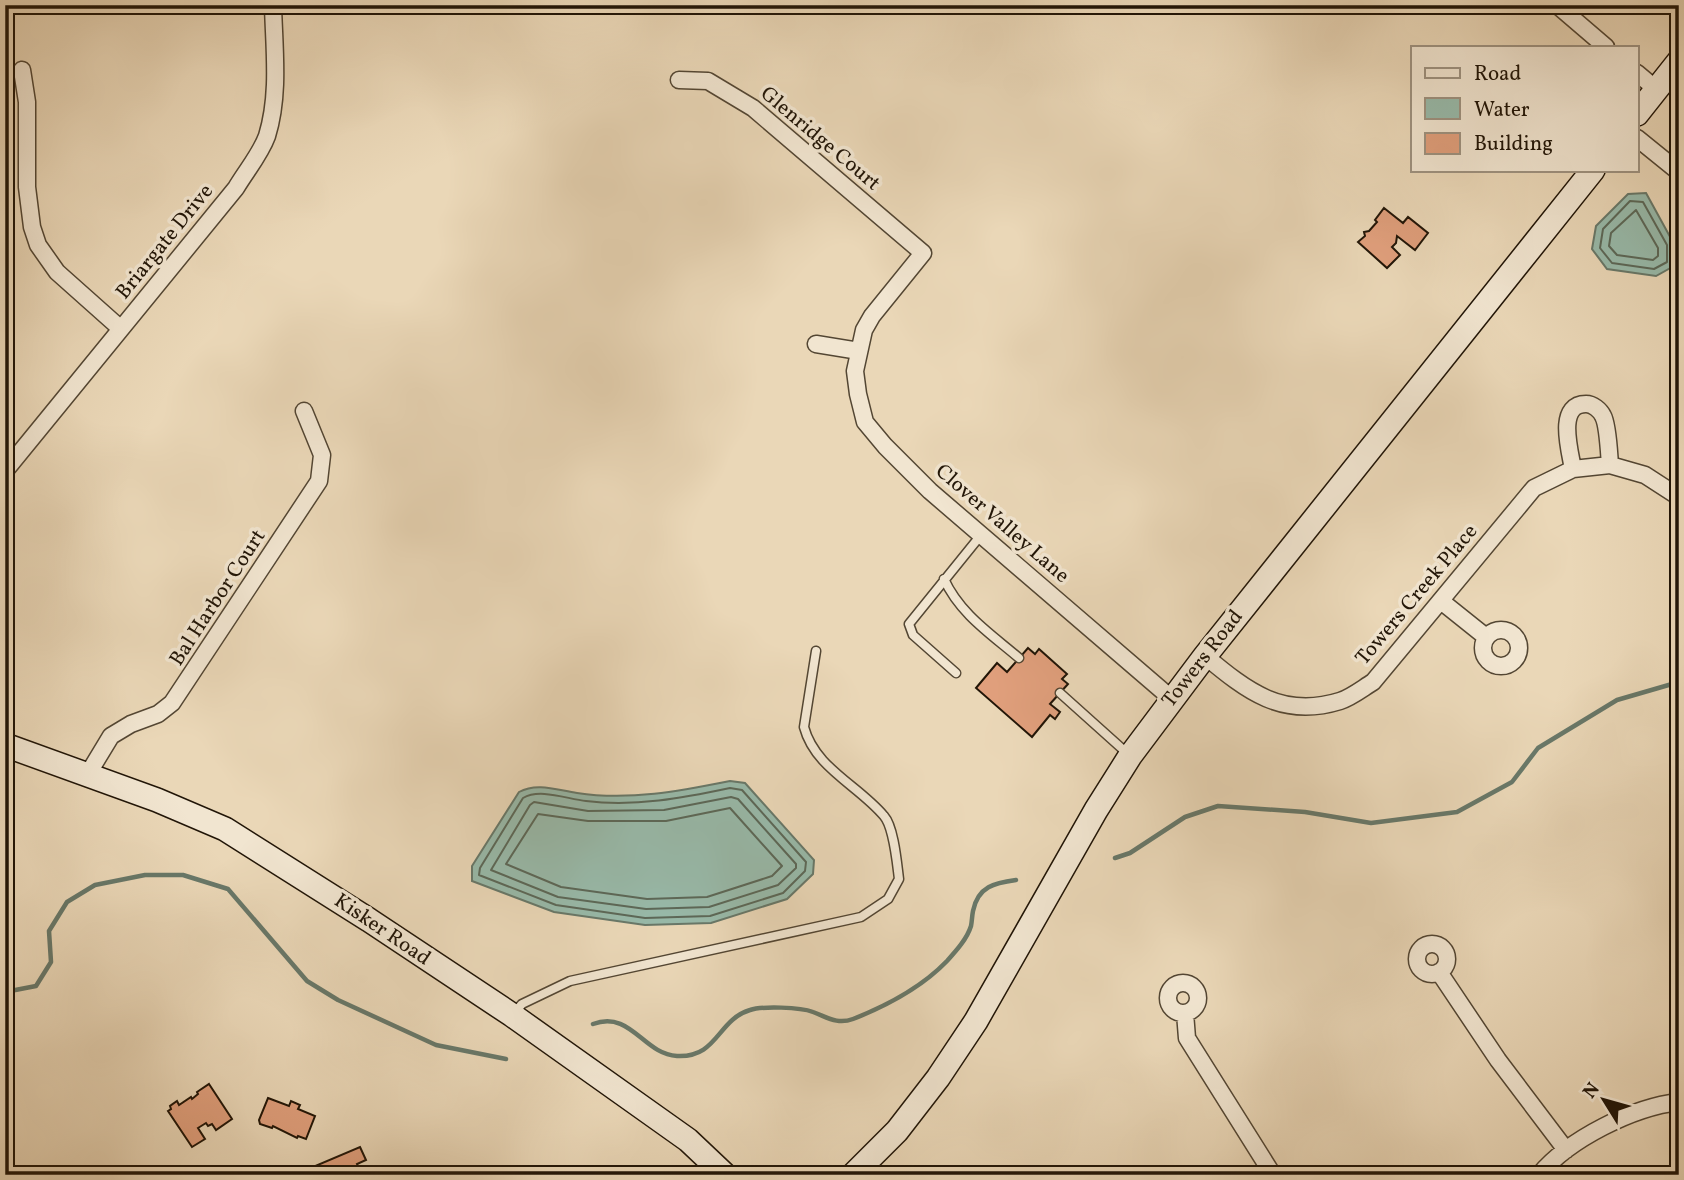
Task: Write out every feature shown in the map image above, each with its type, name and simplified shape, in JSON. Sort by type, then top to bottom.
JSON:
[{"type":"main road","points":[[1638,113],[1679,61]]},
{"type":"main road","name":"Towers Road","points":[[847,1175],[861,1167],[897,1131],[976,1021],[1096,810],[1130,756],[1172,699],[1591,172]]},
{"type":"main road","name":"Kisker Road","points":[[5,745],[88,774],[225,829],[512,1015],[688,1140],[718,1167],[733,1175]]},
{"type":"street","name":"Briargate Drive","points":[[5,471],[236,188],[261,149],[272,113],[275,89],[273,5]]},
{"type":"street","points":[[1557,5],[1605,46]]},
{"type":"street","points":[[22,70],[27,102],[27,187],[32,228],[38,245],[57,272],[121,329]]},
{"type":"street","points":[[1638,74],[1656,89]]},
{"type":"street","name":"Glenridge Court","points":[[679,80],[708,81],[753,108],[923,253]]},
{"type":"street","points":[[1638,139],[1679,172]]},
{"type":"street","name":"Clover Valley Lane","points":[[923,253],[864,330],[855,371],[865,422],[884,446],[930,491],[1172,699]]},
{"type":"street","points":[[816,344],[859,351]]},
{"type":"street","points":[[1573,469],[1566,426],[1574,407],[1585,404],[1594,406],[1605,417],[1610,465]]},
{"type":"street","name":"Bal Harbor Court","points":[[88,774],[111,736],[131,724],[158,714],[172,703],[319,481],[322,455],[304,411]]},
{"type":"street","name":"Towers Creek Place","points":[[1205,656],[1243,688],[1274,703],[1308,707],[1342,701],[1373,682],[1534,488],[1573,469],[1610,465],[1645,475],[1679,497]]},
{"type":"street","points":[[1441,601],[1486,637]]},
{"type":"street","points":[[1439,972],[1498,1060],[1566,1150]]},
{"type":"street","points":[[1185,1013],[1188,1038],[1273,1175]]},
{"type":"street","points":[[1539,1175],[1547,1165],[1585,1136],[1664,1104],[1679,1102]]},
{"type":"lane","points":[[956,673],[913,635],[909,624],[981,535]]},
{"type":"lane","points":[[944,579],[961,609],[1019,658]]},
{"type":"lane","points":[[512,1015],[522,1004],[570,981],[861,917],[888,899],[899,879],[886,817],[818,755],[807,738],[804,727],[816,651]]},
{"type":"lane","points":[[1060,693],[1130,756]]},
{"type":"water","points":[[1646,193],[1674,244],[1674,266],[1656,276],[1607,269],[1592,249],[1596,226],[1628,194]]},
{"type":"water","points":[[730,781],[745,783],[814,860],[813,874],[787,899],[711,923],[645,925],[554,912],[472,881],[472,866],[519,792],[526,789],[540,787],[616,796],[673,791]]},
{"type":"building","points":[[1384,208],[1403,223],[1408,217],[1428,233],[1415,250],[1397,236],[1392,247],[1400,255],[1387,268],[1358,242],[1365,236],[1364,232],[1369,231],[1377,222],[1375,220]]},
{"type":"building","points":[[1028,648],[1035,654],[1039,649],[1067,674],[1062,679],[1068,684],[1050,704],[1060,712],[1055,719],[1050,715],[1032,737],[976,688],[997,663],[1007,672]]},
{"type":"building","points":[[209,1084],[232,1119],[216,1130],[212,1124],[208,1126],[206,1123],[198,1128],[205,1139],[192,1147],[168,1111],[177,1101],[179,1105],[191,1097],[192,1099]]},
{"type":"building","points":[[268,1098],[289,1106],[291,1101],[300,1105],[298,1109],[315,1116],[306,1139],[297,1138],[273,1126],[272,1128],[260,1124],[259,1120]]},
{"type":"building","points":[[360,1147],[366,1160],[357,1164],[362,1175],[302,1175],[301,1172]]},
{"type":"waterway","points":[[1115,858],[1130,853],[1185,817],[1218,806],[1305,812],[1371,823],[1457,812],[1512,782],[1538,748],[1617,700],[1679,682]]},
{"type":"waterway","points":[[5,992],[36,986],[51,962],[49,931],[67,902],[95,885],[145,875],[183,875],[228,889],[307,981],[338,1000],[436,1045],[506,1059]]},
{"type":"waterway","points":[[593,1024],[606,1021],[617,1023],[627,1027],[655,1048],[677,1056],[701,1051],[730,1022],[750,1010],[799,1009],[837,1021],[853,1019],[903,995],[937,970],[967,936],[975,903],[983,891],[988,887],[1016,880]]}]
